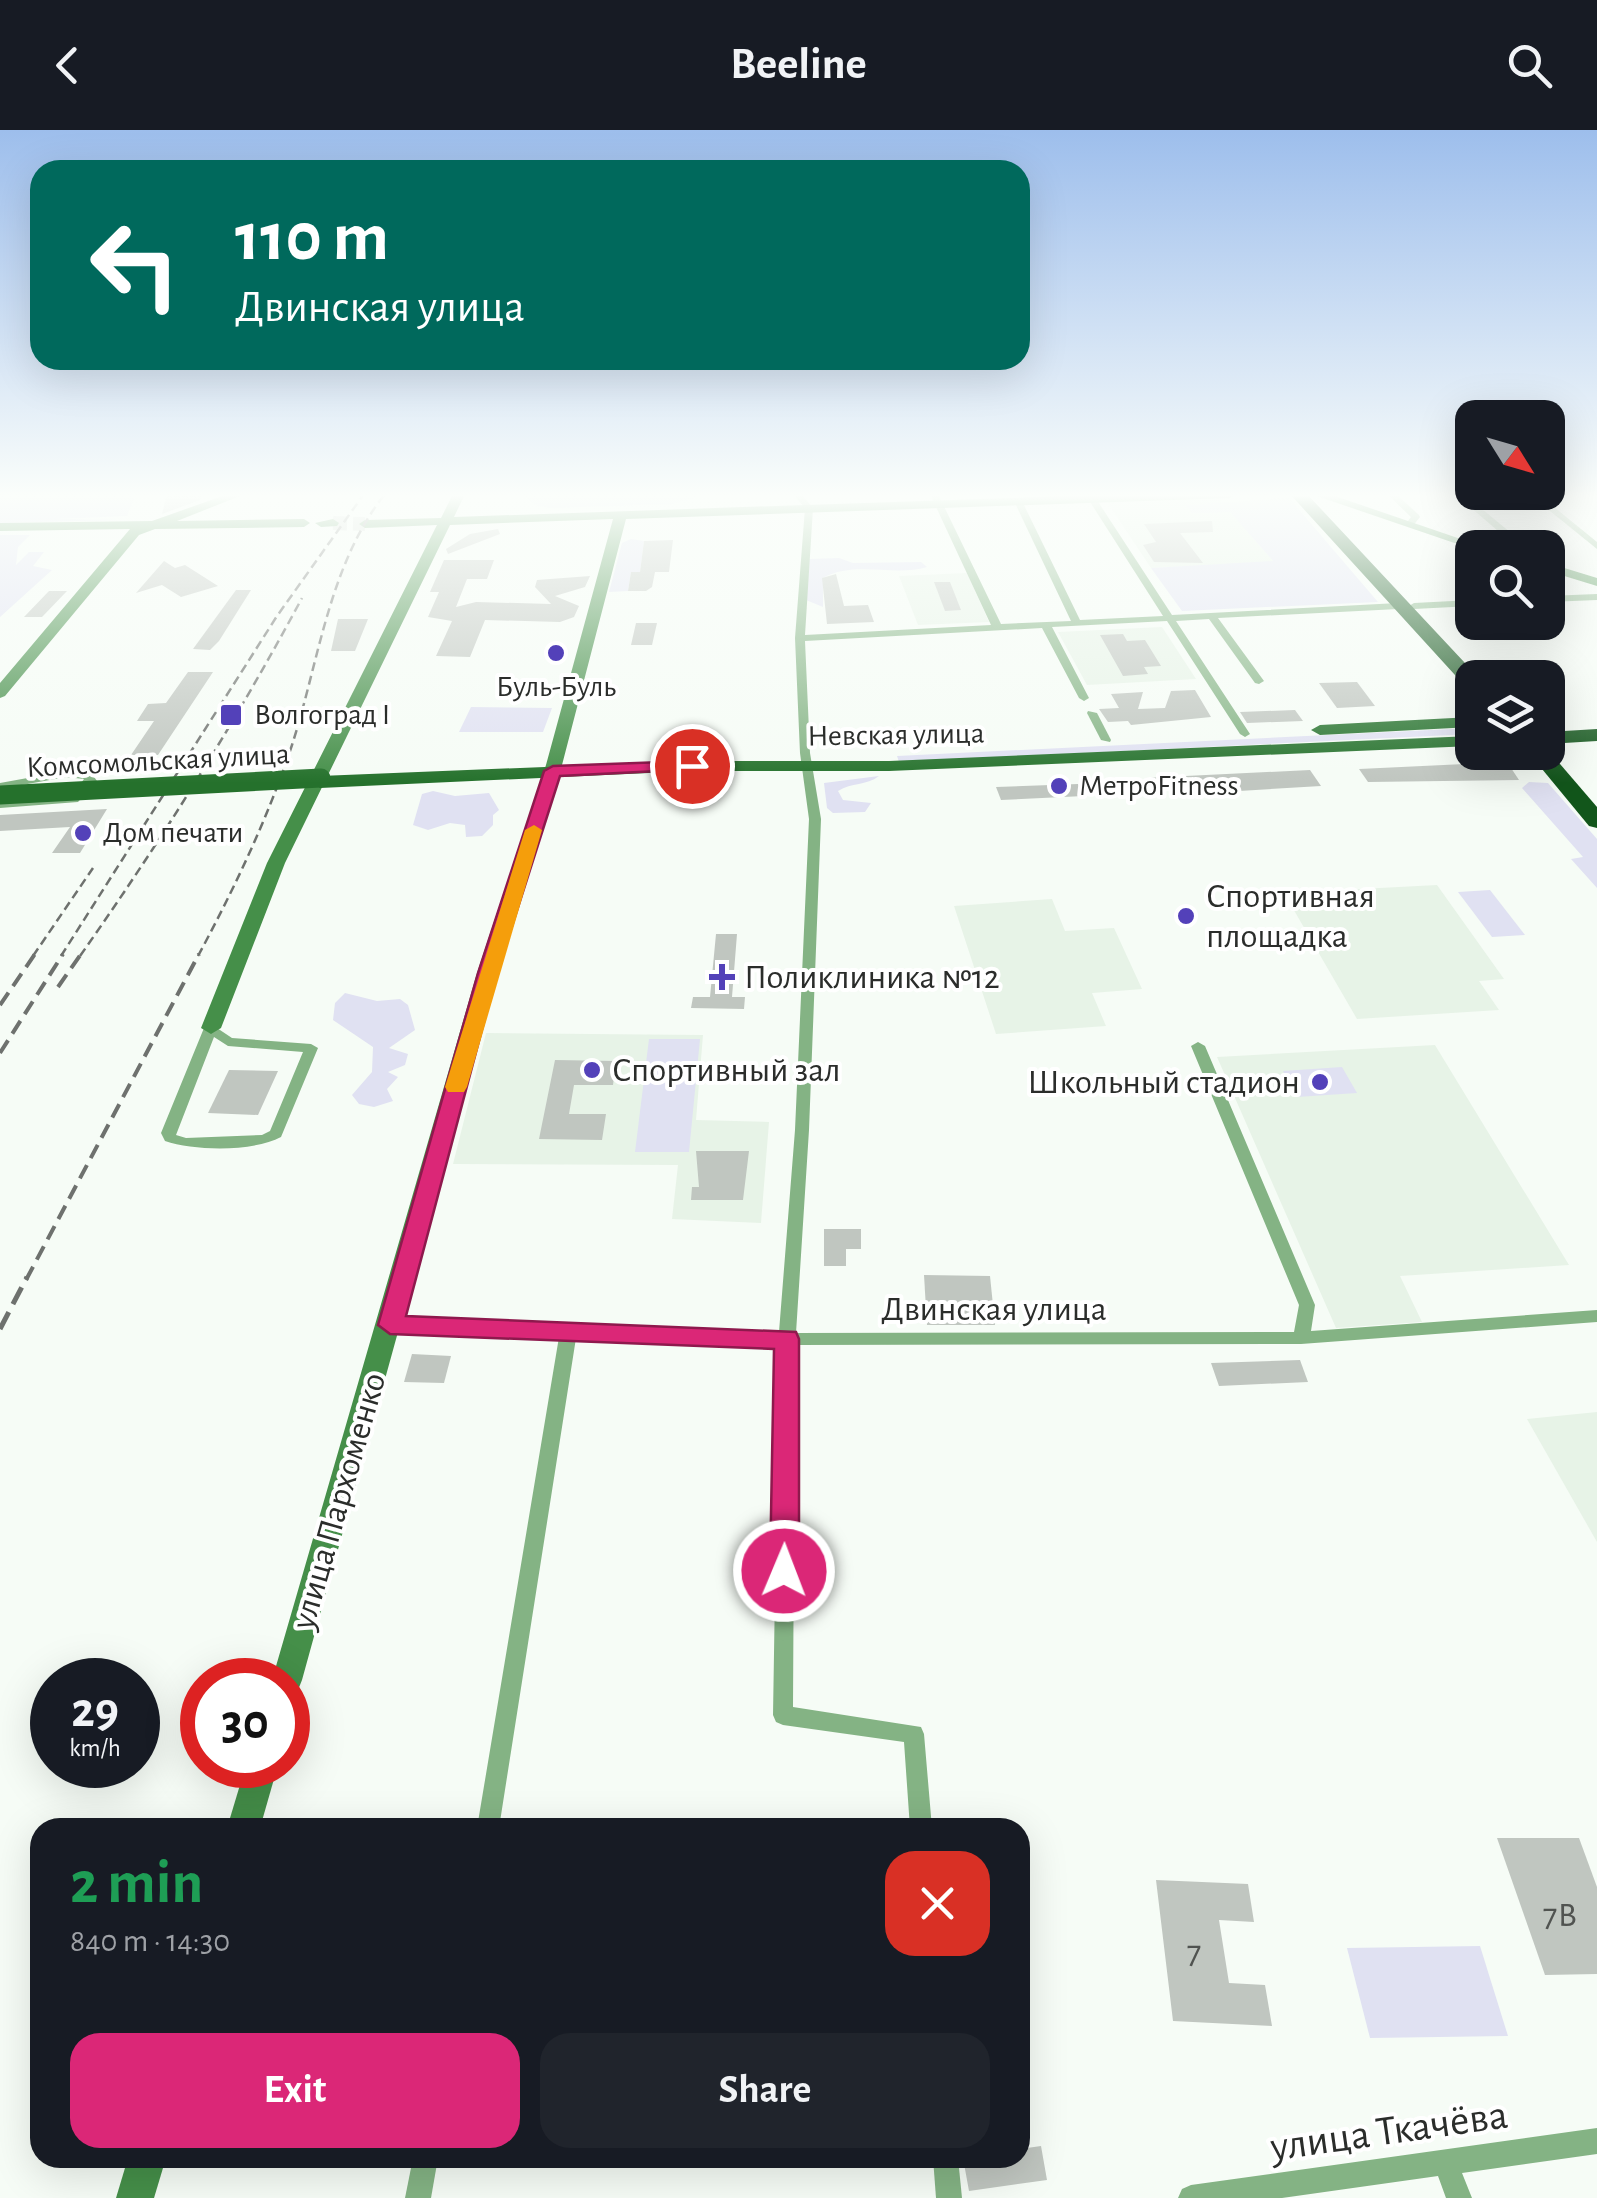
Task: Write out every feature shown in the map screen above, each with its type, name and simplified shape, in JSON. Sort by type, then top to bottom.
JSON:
[{"type":"highway","points":[[1391,591],[1464,660]]},
{"type":"highway","points":[[1393,591],[1455,662]]},
{"type":"highway","points":[[1565,718],[1597,716]]},
{"type":"highway","points":[[1565,739],[1597,735]]},
{"type":"highway","points":[[1565,762],[1597,802]]},
{"type":"highway","points":[[1554,770],[1597,820]]},
{"type":"main road","name":"Невская улица","points":[[886,758],[1106,740],[1455,723]]},
{"type":"main road","name":"Невская улица","points":[[320,780],[807,758],[1455,741]]},
{"type":"main road","name":"Комсомольская улица","points":[[0,800],[320,780]]},
{"type":"street","points":[[0,693],[8,674],[82,591]]},
{"type":"street","points":[[211,1028],[228,1042],[311,1048],[276,1134],[264,1140],[186,1143],[170,1138],[168,1133],[276,864],[351,706],[413,591]]},
{"type":"street","name":"улица Пархоменко","points":[[292,1658],[488,973],[554,768],[601,591]]},
{"type":"street","points":[[803,591],[800,638],[814,819],[802,1130],[787,1339],[783,1715],[914,1734],[920,1818]]},
{"type":"street","points":[[980,591],[997,627]]},
{"type":"street","points":[[1061,591],[1076,622]]},
{"type":"street","points":[[1155,591],[1246,734]]},
{"type":"street","points":[[1565,598],[1597,597]]},
{"type":"street","points":[[800,638],[1455,604]]},
{"type":"street","points":[[1211,615],[1259,681]]},
{"type":"street","points":[[1046,624],[1084,698]]},
{"type":"street","points":[[1092,713],[1106,740]]},
{"type":"street","points":[[0,786],[72,773],[90,777],[88,788],[74,800],[29,804],[0,800]]},
{"type":"street","points":[[17,783],[40,785],[47,790],[38,801],[29,804]]},
{"type":"street","points":[[1198,1046],[1306,1305],[1302,1338]]},
{"type":"street","name":"Двинская улица","points":[[390,1325],[787,1339],[1302,1338],[1597,1316]]},
{"type":"street","points":[[490,1818],[568,1334]]},
{"type":"street","points":[[247,1818],[255,1788]]},
{"type":"street","name":"улица Ткачёва","points":[[1191,2198],[1446,2166],[1597,2142]]},
{"type":"street","points":[[1446,2166],[1459,2198]]},
{"type":"street","points":[[135,2198],[144,2168]]},
{"type":"street","points":[[418,2198],[424,2168]]},
{"type":"street","points":[[947,2168],[949,2198]]},
{"type":"shaded area","points":[[0,591],[29,591],[0,617]]},
{"type":"shaded area","points":[[807,591],[823,591],[823,607],[806,600]]},
{"type":"shaded area","points":[[905,591],[975,591],[989,622],[918,625]]},
{"type":"shaded area","points":[[1167,591],[1368,591],[1378,602],[1182,611]]},
{"type":"shaded area","points":[[1162,627],[1196,679],[1087,685],[1058,632]]},
{"type":"shaded area","points":[[471,707],[552,708],[543,732],[459,732]]},
{"type":"shaded area","points":[[1455,729],[1455,735],[899,762],[897,756]]},
{"type":"shaded area","points":[[879,776],[838,791],[843,800],[871,803],[865,812],[833,813],[827,808],[824,783]]},
{"type":"shaded area","points":[[1529,782],[1548,783],[1597,839],[1597,888],[1571,859],[1583,857],[1522,788]]},
{"type":"shaded area","points":[[433,791],[455,796],[489,793],[499,810],[493,815],[493,825],[482,836],[466,837],[465,825],[450,823],[428,830],[413,825],[422,794]]},
{"type":"shaded area","points":[[1437,885],[1504,979],[1479,981],[1499,1010],[1357,1019],[1284,893]]},
{"type":"shaded area","points":[[1490,890],[1525,935],[1492,937],[1458,892]]},
{"type":"shaded area","points":[[1052,899],[1065,931],[1114,928],[1142,989],[1092,993],[1106,1026],[996,1034],[954,906]]},
{"type":"shaded area","points":[[345,993],[377,1001],[400,999],[408,1005],[415,1030],[389,1048],[408,1054],[405,1065],[388,1072],[398,1077],[387,1089],[393,1101],[374,1107],[359,1104],[352,1095],[372,1072],[373,1047],[333,1020],[335,1003]]},
{"type":"shaded area","points":[[486,1033],[703,1035],[696,1120],[769,1122],[761,1223],[672,1219],[678,1165],[453,1164]]},
{"type":"shaded area","points":[[649,1039],[700,1039],[689,1152],[635,1152]]},
{"type":"shaded area","points":[[1435,1045],[1569,1265],[1400,1276],[1422,1322],[1336,1328],[1217,1057]]},
{"type":"shaded area","name":"Школьный стадион","points":[[1342,1067],[1357,1093],[1297,1097],[1283,1071]]},
{"type":"shaded area","points":[[1597,1412],[1597,1542],[1527,1419]]},
{"type":"shaded area","points":[[1480,1946],[1508,2036],[1370,2038],[1347,1948]]},
{"type":"building","points":[[49,591],[67,591],[42,617],[24,617]]},
{"type":"building","points":[[171,591],[203,591],[181,597]]},
{"type":"building","points":[[236,591],[251,591],[219,641],[210,650],[193,649]]},
{"type":"building","points":[[462,591],[456,607],[476,602],[551,604],[538,591],[573,591],[555,596],[579,606],[574,617],[560,622],[485,620],[470,657],[436,656],[452,621],[428,617],[439,592],[430,592]]},
{"type":"building","points":[[823,591],[840,591],[844,606],[868,605],[874,622],[827,624]]},
{"type":"building","points":[[937,591],[953,591],[961,610],[945,611]]},
{"type":"building","points":[[338,619],[368,619],[355,651],[331,651]]},
{"type":"building","points":[[636,623],[657,623],[652,645],[631,645]]},
{"type":"building","points":[[1123,634],[1127,641],[1145,640],[1161,666],[1144,667],[1148,674],[1123,676],[1100,635]]},
{"type":"building","name":"Волгоград I","points":[[188,672],[213,672],[158,755],[131,755],[154,721],[137,721],[148,704],[166,703]]},
{"type":"building","points":[[1357,682],[1375,706],[1337,708],[1319,683]]},
{"type":"building","points":[[1195,690],[1211,717],[1131,725],[1128,721],[1108,722],[1099,709],[1119,708],[1111,694],[1143,692],[1138,709],[1165,708],[1171,691]]},
{"type":"building","points":[[1295,710],[1303,721],[1247,723],[1240,712]]},
{"type":"building","points":[[1455,764],[1455,770],[1512,770],[1519,780],[1368,782],[1359,769]]},
{"type":"building","points":[[1310,770],[1321,786],[1190,794],[1187,789],[1151,791],[1145,778]]},
{"type":"building","points":[[1078,784],[1084,796],[1001,800],[996,787]]},
{"type":"building","name":"Дом печати","points":[[107,809],[80,853],[52,853],[70,827],[0,831],[0,815]]},
{"type":"building","name":"Поликлиника №12","points":[[716,934],[737,934],[732,997],[745,997],[744,1009],[691,1008],[693,997],[710,997]]},
{"type":"building","points":[[555,1060],[616,1061],[613,1085],[574,1085],[569,1114],[606,1114],[602,1140],[539,1139]]},
{"type":"building","points":[[229,1070],[278,1071],[258,1115],[208,1113]]},
{"type":"building","points":[[696,1151],[749,1151],[743,1200],[691,1200],[692,1187],[699,1187]]},
{"type":"building","points":[[824,1229],[861,1229],[861,1249],[846,1249],[846,1266],[824,1266]]},
{"type":"building","points":[[924,1275],[990,1276],[995,1325],[927,1325]]},
{"type":"building","points":[[412,1354],[451,1356],[444,1383],[404,1382]]},
{"type":"building","points":[[1300,1360],[1308,1382],[1219,1386],[1211,1363]]},
{"type":"building","points":[[1497,1838],[1579,1838],[1597,1887],[1597,1974],[1545,1975]]},
{"type":"building","points":[[1156,1880],[1248,1884],[1254,1922],[1219,1920],[1229,1983],[1265,1985],[1272,2026],[1173,2021]]},
{"type":"building","points":[[1041,2146],[1047,2180],[969,2191],[965,2168],[1030,2168],[1030,2148]]},
{"type":"railway","points":[[61,956],[295,591]]},
{"type":"railway","points":[[198,956],[225,905],[283,772],[335,591]]},
{"type":"railway","points":[[80,956],[196,781],[302,598]]},
{"type":"railway","points":[[33,956],[93,868]]},
{"type":"railway","points":[[0,1005],[35,954]]},
{"type":"railway","points":[[0,1053],[63,954]]},
{"type":"railway","points":[[58,987],[81,954]]},
{"type":"railway","points":[[26,1280],[199,954]]},
{"type":"railway","points":[[0,1329],[27,1277]]},
{"type":"slow traffic","points":[[456,1087],[534,830]]},
{"type":"place","name":"Буль-Буль","points":[[556,653]]},
{"type":"place","name":"Волгоград I","points":[[231,715]]},
{"type":"place","name":"МетроFitness","points":[[1059,786]]},
{"type":"place","name":"Дом печати","points":[[83,833]]},
{"type":"place","name":"Спортивная площадка","points":[[1186,916]]},
{"type":"place","name":"Поликлиника №12","points":[[722,977]]},
{"type":"place","name":"Спортивный зал","points":[[592,1070]]},
{"type":"place","name":"Школьный стадион","points":[[1320,1082]]},
{"type":"route","points":[[692,766],[553,771],[488,973],[390,1325],[787,1339],[784,1571]]}]
